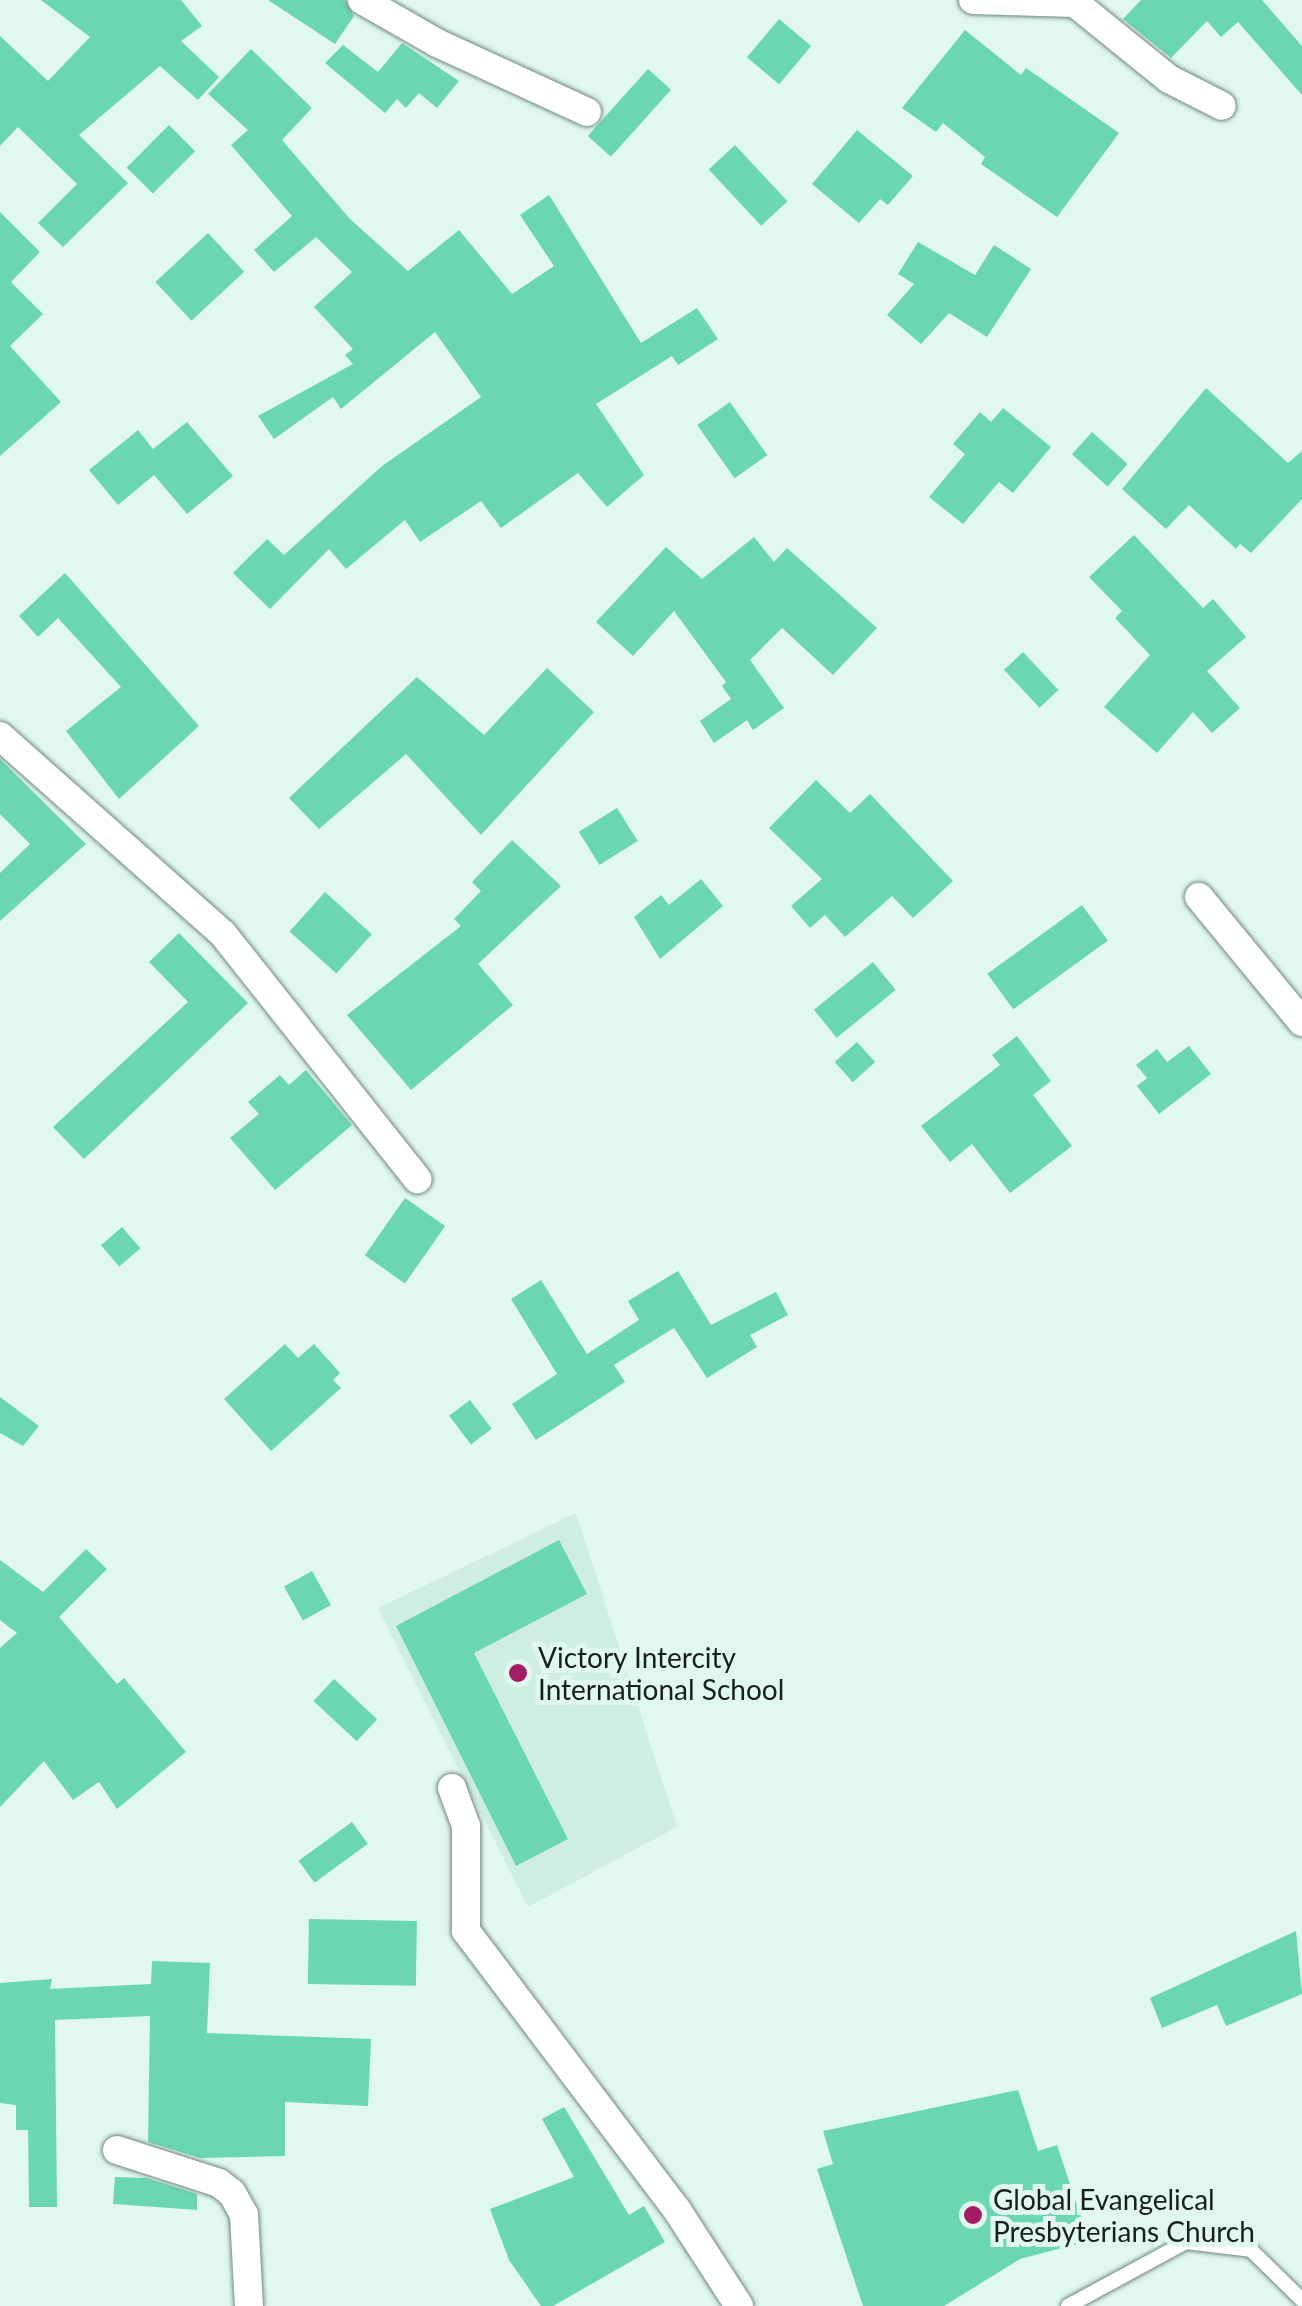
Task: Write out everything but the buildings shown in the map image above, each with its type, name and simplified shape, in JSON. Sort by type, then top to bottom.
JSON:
[{"type":"street","points":[[362,0],[436,43],[587,112]]},
{"type":"street","points":[[973,0],[1079,2],[1168,79],[1222,106]]},
{"type":"street","points":[[0,736],[223,934],[417,1178]]},
{"type":"street","points":[[1198,898],[1302,1022]]},
{"type":"street","points":[[452,1788],[466,1826],[466,1931],[677,2210],[739,2306]]},
{"type":"street","points":[[116,2150],[219,2183],[232,2193],[244,2215],[249,2306]]},
{"type":"lane","points":[[1068,2306],[1186,2242],[1251,2250],[1302,2300]]},
{"type":"shaded area","name":"Victory Intercity International School","points":[[576,1513],[677,1827],[528,1907],[378,1608]]},
{"type":"place","name":"Victory Intercity International School","points":[[518,1673]]},
{"type":"place","name":"Global Evangelical Presbyterians Church","points":[[973,2215]]}]
